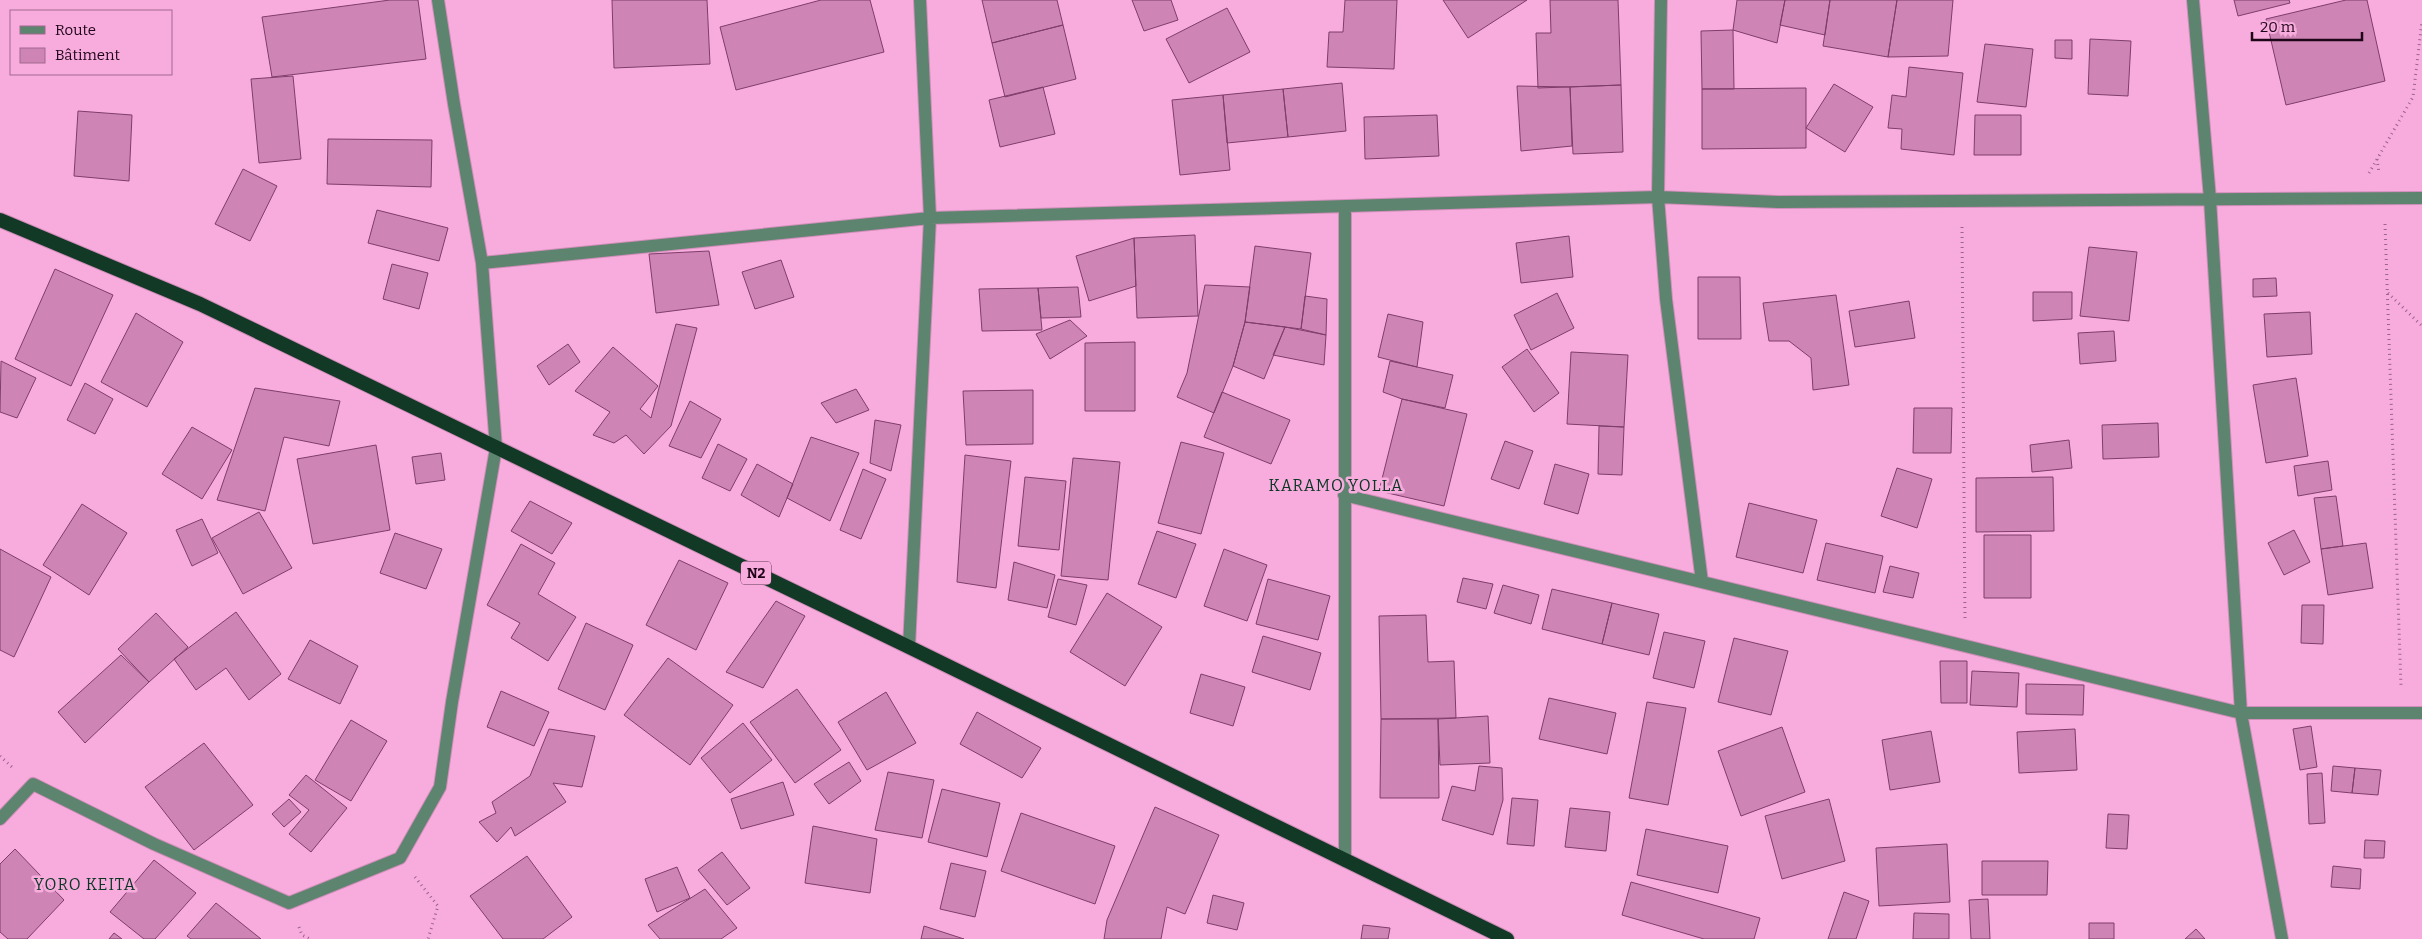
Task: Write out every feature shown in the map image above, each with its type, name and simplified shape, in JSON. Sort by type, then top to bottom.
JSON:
[{"type":"highway","name":"N2","points":[[0,220],[200,304],[909,646],[1507,939]]},
{"type":"street","points":[[0,819],[33,784],[154,844],[289,903],[400,858],[440,786],[496,448],[482,263],[438,0]]},
{"type":"street","points":[[909,646],[930,218],[920,0]]},
{"type":"street","points":[[1661,0],[1658,197],[1666,299],[1702,582]]},
{"type":"street","points":[[2193,0],[2210,199],[2241,713],[2282,939]]},
{"type":"street","points":[[482,263],[930,218],[1658,197],[1778,202],[2422,198]]},
{"type":"street","points":[[1345,207],[1345,861]]},
{"type":"street","points":[[1344,495],[2241,713],[2422,713]]},
{"type":"path","points":[[2354,198],[2413,97],[2422,21]]},
{"type":"path","points":[[2384,198],[2402,713]]},
{"type":"path","points":[[1961,201],[1965,646]]},
{"type":"path","points":[[2387,293],[2422,326]]},
{"type":"path","points":[[400,858],[438,906],[428,939]]},
{"type":"building","points":[[390,0],[418,0],[426,59],[272,77],[262,17]]},
{"type":"building","points":[[612,0],[707,0],[710,64],[614,68]]},
{"type":"building","points":[[821,0],[870,0],[884,52],[736,90],[720,27]]},
{"type":"building","points":[[982,0],[1057,0],[1063,25],[992,43]]},
{"type":"building","points":[[1132,0],[1171,0],[1178,20],[1144,31]]},
{"type":"building","points":[[1345,0],[1397,0],[1394,69],[1327,67],[1329,32],[1343,32]]},
{"type":"building","points":[[1443,0],[1527,0],[1468,38]]},
{"type":"building","points":[[1550,0],[1618,0],[1621,85],[1538,88],[1536,33],[1551,33]]},
{"type":"building","points":[[1737,0],[1785,0],[1777,43],[1733,30]]},
{"type":"building","points":[[1785,0],[1830,0],[1825,35],[1780,25]]},
{"type":"building","points":[[1830,0],[1897,0],[1888,57],[1823,46]]},
{"type":"building","points":[[1897,0],[1953,0],[1948,56],[1888,57]]},
{"type":"building","points":[[2234,0],[2289,0],[2290,3],[2238,16]]},
{"type":"building","points":[[2346,0],[2367,0],[2385,81],[2286,105],[2266,19]]},
{"type":"building","points":[[1227,8],[1250,52],[1189,83],[1166,39]]},
{"type":"building","points":[[1063,25],[1076,79],[1005,97],[992,43]]},
{"type":"building","points":[[1733,30],[1734,89],[1702,89],[1701,31]]},
{"type":"building","points":[[2090,39],[2131,41],[2128,96],[2088,94]]},
{"type":"building","points":[[2055,40],[2072,40],[2072,59],[2055,58]]},
{"type":"building","points":[[1985,44],[2033,49],[2026,107],[1977,102]]},
{"type":"building","points":[[1909,67],[1963,73],[1954,155],[1901,149],[1902,129],[1888,128],[1892,95],[1906,97]]},
{"type":"building","points":[[293,76],[301,159],[259,163],[251,79]]},
{"type":"building","points":[[1342,83],[1346,131],[1288,137],[1283,89]]},
{"type":"building","points":[[1834,84],[1873,107],[1845,152],[1806,128]]},
{"type":"building","points":[[1621,85],[1623,152],[1573,154],[1570,87]]},
{"type":"building","points":[[1517,86],[1570,87],[1572,146],[1521,151]]},
{"type":"building","points":[[1043,87],[1055,134],[1000,147],[989,100]]},
{"type":"building","points":[[1806,88],[1806,148],[1702,149],[1702,89]]},
{"type":"building","points":[[1283,89],[1288,137],[1227,143],[1223,95]]},
{"type":"building","points":[[1223,95],[1230,170],[1180,175],[1172,100]]},
{"type":"building","points":[[78,111],[132,115],[129,181],[74,176]]},
{"type":"building","points":[[1437,115],[1439,156],[1365,159],[1364,117]]},
{"type":"building","points":[[1975,115],[2021,115],[2021,155],[1974,155]]},
{"type":"building","points":[[328,139],[432,140],[431,187],[327,184]]},
{"type":"building","points":[[243,169],[277,186],[250,241],[215,224]]},
{"type":"building","points":[[377,210],[448,228],[439,261],[368,243]]},
{"type":"building","points":[[1195,235],[1198,316],[1137,318],[1134,238]]},
{"type":"building","points":[[1569,236],[1573,277],[1521,283],[1516,243]]},
{"type":"building","points":[[1134,238],[1136,286],[1089,301],[1076,256]]},
{"type":"building","points":[[1255,246],[1311,253],[1301,329],[1245,322]]},
{"type":"building","points":[[2089,247],[2137,252],[2129,321],[2080,316]]},
{"type":"building","points":[[709,251],[719,305],[656,313],[649,254]]},
{"type":"building","points":[[781,260],[794,297],[755,309],[742,272]]},
{"type":"building","points":[[392,264],[428,273],[419,309],[383,299]]},
{"type":"building","points":[[55,269],[113,295],[71,386],[15,359]]},
{"type":"building","points":[[1698,277],[1740,277],[1741,339],[1698,339]]},
{"type":"building","points":[[2276,278],[2277,296],[2253,297],[2253,279]]},
{"type":"building","points":[[1205,285],[1250,287],[1245,322],[1233,366],[1214,413],[1177,397],[1187,373]]},
{"type":"building","points":[[1078,287],[1081,317],[1041,318],[1038,288]]},
{"type":"building","points":[[1038,288],[1042,330],[982,331],[979,289]]},
{"type":"building","points":[[2033,292],[2072,292],[2072,319],[2033,321]]},
{"type":"building","points":[[1557,293],[1574,328],[1531,350],[1514,315]]},
{"type":"building","points":[[1836,295],[1849,385],[1813,390],[1811,358],[1789,341],[1769,341],[1763,303]]},
{"type":"building","points":[[1305,296],[1327,299],[1326,335],[1301,329]]},
{"type":"building","points":[[1909,301],[1915,338],[1855,347],[1849,311]]},
{"type":"building","points":[[2310,312],[2312,354],[2267,357],[2264,314]]},
{"type":"building","points":[[136,313],[183,342],[147,407],[101,382]]},
{"type":"building","points":[[1388,314],[1423,322],[1417,367],[1378,357]]},
{"type":"building","points":[[1070,320],[1087,336],[1050,359],[1036,334]]},
{"type":"building","points":[[1245,322],[1285,327],[1264,379],[1233,366]]},
{"type":"building","points":[[676,324],[697,328],[671,426],[644,454],[626,435],[614,443],[593,435],[610,412],[575,391],[613,347],[658,386],[640,409],[651,418]]},
{"type":"building","points":[[1285,327],[1326,335],[1324,365],[1273,355]]},
{"type":"building","points":[[2114,331],[2116,361],[2080,364],[2078,333]]},
{"type":"building","points":[[1135,342],[1135,411],[1085,411],[1085,343]]},
{"type":"building","points":[[568,344],[580,362],[549,385],[537,366]]},
{"type":"building","points":[[1527,349],[1559,393],[1534,412],[1502,367]]},
{"type":"building","points":[[1571,352],[1628,355],[1624,427],[1567,424]]},
{"type":"building","points":[[1,361],[36,378],[17,418],[0,412]]},
{"type":"building","points":[[1390,361],[1453,375],[1445,408],[1402,399],[1383,392]]},
{"type":"building","points":[[2296,378],[2308,456],[2266,463],[2253,385]]},
{"type":"building","points":[[85,383],[113,399],[95,434],[67,420]]},
{"type":"building","points":[[255,388],[340,401],[329,446],[284,437],[265,511],[217,500]]},
{"type":"building","points":[[856,389],[869,410],[836,423],[821,403]]},
{"type":"building","points":[[1033,390],[1033,444],[966,445],[963,391]]},
{"type":"building","points":[[1222,392],[1290,420],[1271,464],[1204,437]]},
{"type":"building","points":[[1402,399],[1467,414],[1444,506],[1379,491]]},
{"type":"building","points":[[690,401],[721,419],[701,458],[669,446]]},
{"type":"building","points":[[1914,408],[1952,408],[1951,453],[1913,453]]},
{"type":"building","points":[[875,420],[901,425],[891,471],[870,463]]},
{"type":"building","points":[[2158,423],[2159,457],[2103,459],[2102,425]]},
{"type":"building","points":[[1599,426],[1624,427],[1622,475],[1598,474]]},
{"type":"building","points":[[192,427],[232,450],[202,499],[162,474]]},
{"type":"building","points":[[811,437],[859,453],[830,521],[787,498]]},
{"type":"building","points":[[2069,440],[2072,468],[2032,472],[2030,445]]},
{"type":"building","points":[[1505,441],[1533,451],[1519,489],[1491,479]]},
{"type":"building","points":[[1181,442],[1224,453],[1201,534],[1158,523]]},
{"type":"building","points":[[718,444],[747,459],[730,491],[702,478]]},
{"type":"building","points":[[376,445],[390,530],[313,544],[297,459]]},
{"type":"building","points":[[441,453],[445,480],[416,484],[412,457]]},
{"type":"building","points":[[965,455],[1011,461],[996,588],[957,582]]},
{"type":"building","points":[[1073,458],[1120,462],[1108,580],[1061,576]]},
{"type":"building","points":[[2328,461],[2332,490],[2298,496],[2294,466]]},
{"type":"building","points":[[757,464],[793,484],[779,517],[741,495]]},
{"type":"building","points":[[1555,464],[1589,474],[1578,514],[1544,504]]},
{"type":"building","points":[[1897,468],[1932,479],[1917,528],[1881,516]]},
{"type":"building","points":[[863,469],[886,479],[861,539],[840,530]]},
{"type":"building","points":[[1025,477],[1066,481],[1059,550],[1018,546]]},
{"type":"building","points":[[2053,477],[2054,531],[1976,532],[1976,478]]},
{"type":"building","points":[[2336,496],[2343,546],[2321,549],[2314,498]]},
{"type":"building","points":[[530,501],[572,523],[552,554],[511,531]]},
{"type":"building","points":[[1749,503],[1817,520],[1803,573],[1736,557]]},
{"type":"building","points":[[82,504],[127,533],[89,595],[43,565]]},
{"type":"building","points":[[259,512],[292,568],[243,594],[212,538]]},
{"type":"building","points":[[202,519],[218,553],[192,566],[176,530]]},
{"type":"building","points":[[2294,530],[2310,562],[2284,575],[2268,543]]},
{"type":"building","points":[[1157,531],[1196,544],[1176,598],[1138,584]]},
{"type":"building","points":[[395,533],[442,549],[426,589],[380,573]]},
{"type":"building","points":[[1984,535],[2031,535],[2031,598],[1984,598]]},
{"type":"building","points":[[1826,543],[1883,556],[1875,593],[1817,580]]},
{"type":"building","points":[[2366,543],[2373,588],[2328,595],[2321,549]]},
{"type":"building","points":[[521,544],[555,563],[538,594],[576,617],[548,661],[511,638],[520,623],[487,605]]},
{"type":"building","points":[[0,549],[51,577],[14,657],[0,650]]},
{"type":"building","points":[[1224,549],[1267,565],[1247,621],[1204,606]]},
{"type":"building","points":[[679,560],[728,583],[696,650],[646,625]]},
{"type":"building","points":[[1014,562],[1055,575],[1047,608],[1008,600]]},
{"type":"building","points":[[1890,566],[1919,573],[1913,598],[1883,592]]},
{"type":"building","points":[[1463,578],[1493,584],[1486,609],[1457,602]]},
{"type":"building","points":[[1058,579],[1087,585],[1076,625],[1048,617]]},
{"type":"building","points":[[1268,579],[1330,596],[1318,640],[1256,624]]},
{"type":"building","points":[[1503,585],[1539,595],[1531,624],[1494,613]]},
{"type":"building","points":[[1552,589],[1612,603],[1602,644],[1542,629]]},
{"type":"building","points":[[1107,593],[1162,627],[1125,686],[1070,652]]},
{"type":"building","points":[[776,601],[805,616],[763,688],[726,672]]},
{"type":"building","points":[[1612,603],[1659,614],[1649,655],[1602,644]]},
{"type":"building","points":[[2302,605],[2324,605],[2323,644],[2301,643]]},
{"type":"building","points":[[236,612],[281,674],[249,700],[226,668],[196,690],[174,659]]},
{"type":"building","points":[[156,613],[188,647],[149,682],[118,649]]},
{"type":"building","points":[[1426,615],[1428,662],[1454,661],[1456,718],[1381,719],[1379,616]]},
{"type":"building","points":[[586,623],[633,645],[605,710],[558,689]]},
{"type":"building","points":[[1664,632],[1705,641],[1694,688],[1653,678]]},
{"type":"building","points":[[1263,636],[1321,653],[1310,690],[1252,672]]},
{"type":"building","points":[[1734,638],[1788,651],[1771,715],[1718,702]]},
{"type":"building","points":[[310,640],[358,666],[340,704],[288,679]]},
{"type":"building","points":[[121,655],[149,682],[85,743],[58,712]]},
{"type":"building","points":[[668,658],[733,705],[690,765],[624,715]]},
{"type":"building","points":[[1940,661],[1967,661],[1967,703],[1941,703]]},
{"type":"building","points":[[1972,671],[2019,673],[2017,707],[1970,705]]},
{"type":"building","points":[[1201,674],[1245,687],[1233,726],[1190,713]]},
{"type":"building","points":[[2026,684],[2084,685],[2083,715],[2026,714]]},
{"type":"building","points":[[797,689],[841,750],[795,783],[750,722]]},
{"type":"building","points":[[501,691],[549,712],[534,746],[487,727]]},
{"type":"building","points":[[886,692],[916,743],[867,770],[838,722]]},
{"type":"building","points":[[1549,698],[1616,713],[1607,754],[1539,739]]},
{"type":"building","points":[[1647,702],[1686,708],[1668,805],[1629,798]]},
{"type":"building","points":[[977,712],[1041,748],[1022,778],[960,744]]},
{"type":"building","points":[[1488,716],[1490,763],[1440,765],[1438,719]]},
{"type":"building","points":[[1381,719],[1438,719],[1439,798],[1380,798]]},
{"type":"building","points":[[351,720],[387,741],[351,801],[315,780]]},
{"type":"building","points":[[743,723],[772,760],[730,793],[701,758]]},
{"type":"building","points":[[2311,726],[2317,767],[2300,770],[2293,729]]},
{"type":"building","points":[[1782,727],[1805,792],[1741,816],[1718,751]]},
{"type":"building","points":[[549,729],[595,736],[582,787],[553,783],[566,802],[515,836],[511,827],[497,842],[479,822],[496,813],[492,802],[530,776]]},
{"type":"building","points":[[2075,729],[2077,770],[2019,773],[2017,732]]},
{"type":"building","points":[[1931,731],[1940,782],[1890,790],[1882,740]]},
{"type":"building","points":[[204,743],[253,805],[194,850],[145,787]]},
{"type":"building","points":[[849,762],[861,781],[829,804],[814,784]]},
{"type":"building","points":[[1479,766],[1502,768],[1503,800],[1493,835],[1442,820],[1452,786],[1475,791]]},
{"type":"building","points":[[2333,766],[2355,768],[2352,793],[2331,791]]},
{"type":"building","points":[[2355,768],[2381,770],[2378,795],[2352,793]]},
{"type":"building","points":[[888,772],[934,780],[922,838],[875,830]]},
{"type":"building","points":[[2322,773],[2325,823],[2309,824],[2307,774]]},
{"type":"building","points":[[306,775],[347,808],[311,852],[289,834],[309,810],[289,795]]},
{"type":"building","points":[[783,782],[794,815],[741,829],[731,799]]},
{"type":"building","points":[[942,789],[1000,803],[987,857],[928,842]]},
{"type":"building","points":[[1512,798],[1538,800],[1534,846],[1507,844]]},
{"type":"building","points":[[289,799],[301,812],[284,827],[272,814]]},
{"type":"building","points":[[1829,799],[1845,861],[1782,879],[1765,816]]},
{"type":"building","points":[[1155,807],[1219,835],[1185,914],[1167,907],[1161,939],[1104,939],[1107,920]]},
{"type":"building","points":[[1570,808],[1610,812],[1606,851],[1565,847]]},
{"type":"building","points":[[1021,813],[1115,846],[1095,904],[1001,871]]},
{"type":"building","points":[[2108,814],[2129,815],[2127,849],[2106,848]]},
{"type":"building","points":[[813,826],[877,839],[870,893],[805,883]]},
{"type":"building","points":[[1646,829],[1728,846],[1718,893],[1637,875]]},
{"type":"building","points":[[2365,840],[2385,841],[2384,858],[2364,858]]},
{"type":"building","points":[[1947,844],[1950,902],[1879,906],[1876,848]]},
{"type":"building","points":[[15,849],[64,900],[27,939],[8,939],[0,932],[0,864]]},
{"type":"building","points":[[722,852],[750,888],[727,905],[698,870]]},
{"type":"building","points":[[527,856],[572,917],[543,939],[503,939],[470,896]]},
{"type":"building","points":[[154,860],[196,893],[155,939],[144,939],[110,912]]},
{"type":"building","points":[[1982,861],[2048,861],[2047,895],[1982,895]]},
{"type":"building","points":[[951,863],[986,871],[975,917],[940,909]]},
{"type":"building","points":[[2333,866],[2361,869],[2360,889],[2331,887]]},
{"type":"building","points":[[677,867],[690,898],[657,912],[645,879]]},
{"type":"building","points":[[1631,882],[1760,918],[1754,939],[1704,939],[1622,915]]},
{"type":"building","points":[[705,889],[737,928],[721,939],[660,939],[648,925]]},
{"type":"building","points":[[1844,892],[1869,901],[1856,939],[1828,939]]},
{"type":"building","points":[[1213,895],[1244,903],[1237,930],[1207,923]]},
{"type":"building","points":[[1988,899],[1990,939],[1971,939],[1969,900]]},
{"type":"building","points":[[216,903],[261,939],[191,939],[187,936]]},
{"type":"building","points":[[1914,913],[1949,914],[1949,939],[1913,939]]},
{"type":"building","points":[[2089,923],[2114,923],[2114,939],[2089,939]]},
{"type":"building","points":[[1363,925],[1390,928],[1388,939],[1361,939]]},
{"type":"building","points":[[924,926],[964,939],[921,939]]},
{"type":"building","points":[[2196,929],[2205,939],[2185,939]]},
{"type":"building","points":[[114,933],[122,939],[109,939]]},
{"type":"district","name":"KARAMO YOLLA","points":[[1336,485]]},
{"type":"district","name":"YORO KEITA","points":[[85,884]]}]
